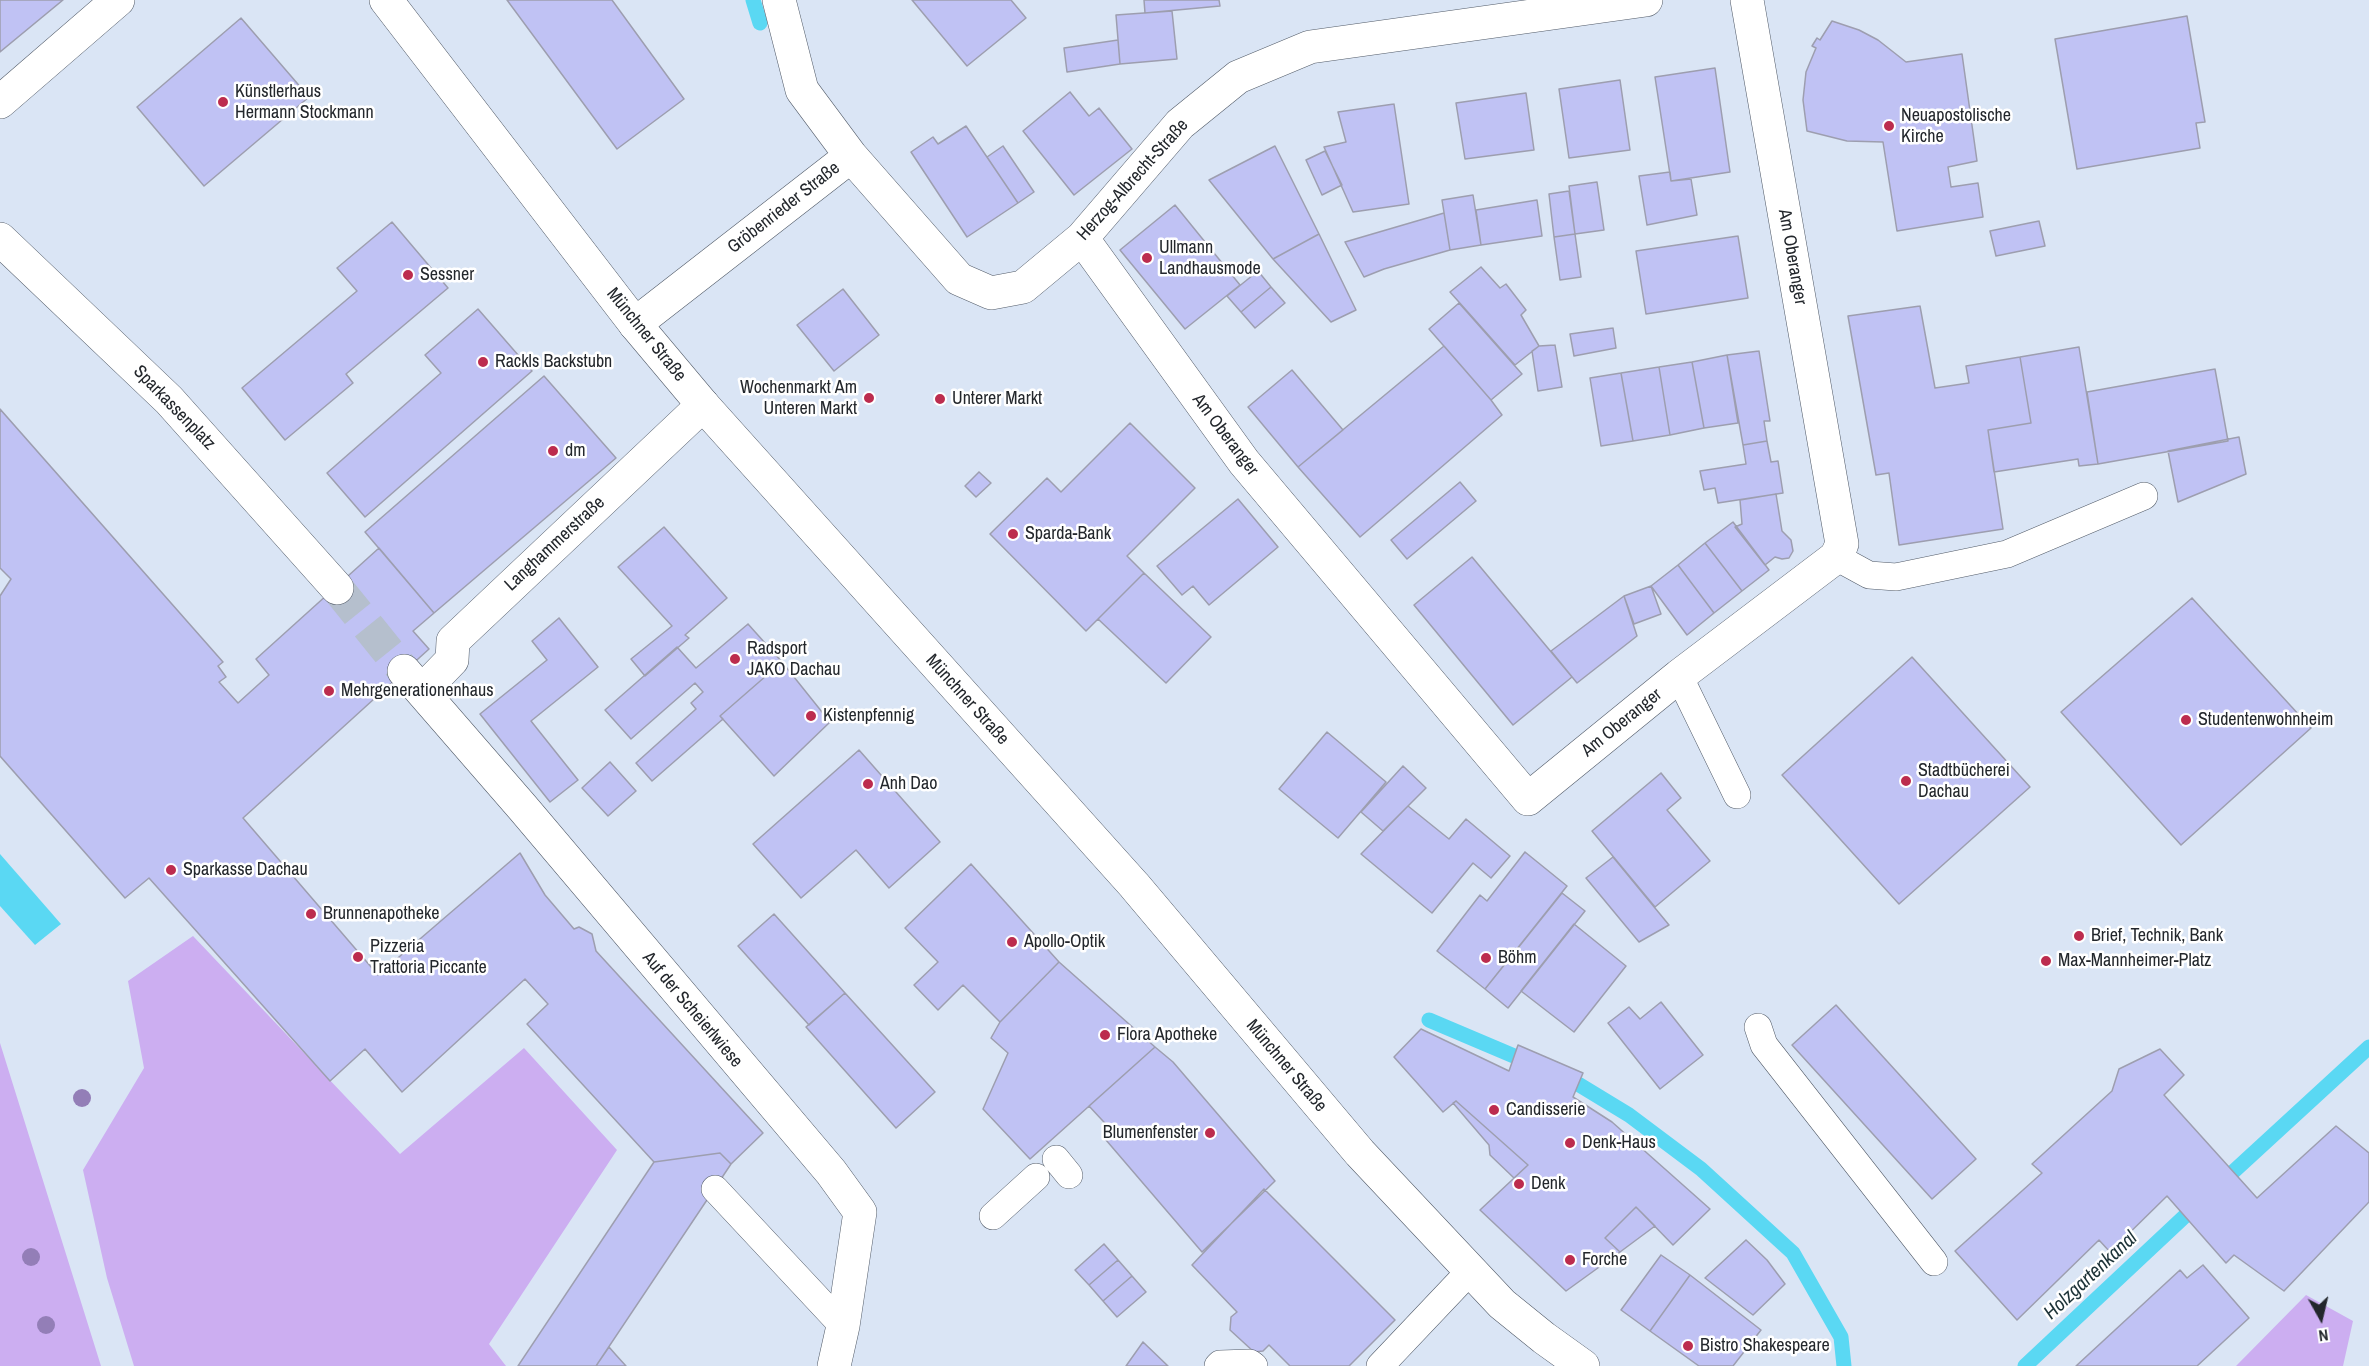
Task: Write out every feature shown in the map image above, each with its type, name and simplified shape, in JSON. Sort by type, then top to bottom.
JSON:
[{"type":"street","points":[[0,102],[118,0]]},
{"type":"street","name":"Münchner Straße","points":[[386,0],[635,324],[703,405],[1134,885],[1360,1153],[1502,1304],[1584,1366]]},
{"type":"street","name":"Gröbenrieder Straße","points":[[635,324],[851,156],[802,90],[779,0]]},
{"type":"street","name":"Herzog-Albrecht-Straße","points":[[851,156],[959,279],[991,293],[1023,287],[1083,238],[1180,124],[1238,77],[1310,47],[1646,0]]},
{"type":"street","name":"Am Oberanger","points":[[1083,238],[1244,462],[1528,799],[1679,676],[1836,557],[1842,544],[1747,0]]},
{"type":"street","name":"Sparkassenplatz","points":[[0,239],[169,400],[337,588]]},
{"type":"street","name":"Langhammerstraße","points":[[413,681],[452,660],[453,641],[703,405]]},
{"type":"street","name":"Auf der Scheierlwiese","points":[[413,681],[831,1172],[860,1212],[843,1326],[834,1366]]},
{"type":"lane","points":[[1836,557],[1869,575],[1896,577],[2007,554],[2144,496]]},
{"type":"lane","points":[[1679,676],[1737,795]]},
{"type":"lane","points":[[1758,1027],[1764,1045],[1934,1262]]},
{"type":"lane","points":[[993,1216],[1036,1177]]},
{"type":"lane","points":[[715,1189],[843,1326]]},
{"type":"lane","points":[[1380,1366],[1470,1271]]},
{"type":"lane","points":[[1218,1366],[1220,1364],[1250,1363],[1254,1366]]},
{"type":"shaded area","points":[[193,936],[400,1154],[524,1048],[617,1150],[489,1344],[506,1366],[134,1366],[107,1278],[83,1170],[144,1068],[128,981]]},
{"type":"shaded area","points":[[0,1043],[101,1366],[0,1366]]},
{"type":"shaded area","points":[[2306,1295],[2353,1321],[2343,1366],[2236,1366]]},
{"type":"water","points":[[0,854],[61,924],[35,945],[0,906]]},
{"type":"building","points":[[0,0],[63,0],[0,52]]},
{"type":"building","points":[[507,0],[612,0],[684,99],[617,149]]},
{"type":"building","points":[[912,0],[1011,0],[1026,18],[967,66]]},
{"type":"building","points":[[1144,0],[1219,0],[1220,6],[1145,13]]},
{"type":"building","points":[[1172,11],[1177,59],[1120,64],[1116,15]]},
{"type":"building","points":[[2187,16],[2205,122],[2196,123],[2200,148],[2077,169],[2055,39]]},
{"type":"building","name":"Künstlerhaus Hermann Stockmann","points":[[241,18],[309,97],[204,186],[137,107]]},
{"type":"building","name":"Neuapostolische Kirche","points":[[1832,21],[1859,30],[1878,40],[1906,62],[1962,54],[1977,161],[1948,167],[1951,187],[1978,183],[1983,217],[1897,231],[1883,142],[1847,141],[1807,131],[1803,100],[1806,72],[1816,48],[1812,46],[1817,38],[1820,40]]},
{"type":"building","points":[[1118,40],[1120,64],[1067,72],[1064,48]]},
{"type":"building","points":[[1715,68],[1730,172],[1671,181],[1655,77]]},
{"type":"building","points":[[1620,80],[1630,150],[1569,158],[1559,89]]},
{"type":"building","points":[[1070,92],[1089,116],[1099,108],[1132,149],[1074,195],[1023,131]]},
{"type":"building","points":[[1526,93],[1534,150],[1465,159],[1456,103]]},
{"type":"building","points":[[1394,104],[1409,204],[1353,212],[1324,147],[1346,142],[1338,112]]},
{"type":"building","points":[[966,126],[1018,203],[967,237],[911,152],[933,137],[938,144]]},
{"type":"building","points":[[1003,146],[1034,192],[1018,203],[987,157]]},
{"type":"building","points":[[1275,146],[1319,234],[1273,259],[1209,180]]},
{"type":"building","points":[[1325,151],[1342,185],[1322,195],[1306,160]]},
{"type":"building","points":[[1670,172],[1671,181],[1691,179],[1697,215],[1647,225],[1639,176]]},
{"type":"building","points":[[1597,182],[1604,230],[1575,234],[1569,186]]},
{"type":"building","points":[[1569,191],[1575,234],[1554,237],[1549,194]]},
{"type":"building","points":[[1473,195],[1481,245],[1450,250],[1442,200]]},
{"type":"building","points":[[1537,200],[1542,236],[1481,245],[1476,210]]},
{"type":"building","points":[[1175,205],[1240,285],[1185,329],[1120,250]]},
{"type":"building","points":[[1444,213],[1450,250],[1364,277],[1345,242]]},
{"type":"building","points":[[2039,221],[2045,246],[1996,256],[1990,231]]},
{"type":"building","points":[[392,222],[448,288],[346,374],[353,383],[285,440],[242,388],[357,291],[337,268]]},
{"type":"building","points":[[1319,234],[1356,310],[1331,322],[1273,259]]},
{"type":"building","points":[[1575,234],[1581,277],[1560,280],[1554,237]]},
{"type":"building","points":[[1738,236],[1748,298],[1646,314],[1636,251]]},
{"type":"building","points":[[1481,267],[1500,288],[1506,284],[1526,310],[1521,315],[1539,346],[1515,365],[1450,292]]},
{"type":"building","points":[[1258,271],[1271,287],[1241,312],[1227,296]]},
{"type":"building","points":[[1271,287],[1285,303],[1255,328],[1241,312]]},
{"type":"building","points":[[843,289],[879,335],[834,371],[797,325]]},
{"type":"building","points":[[1459,303],[1522,374],[1491,400],[1429,329]]},
{"type":"building","points":[[1920,306],[1935,388],[1969,383],[1966,366],[2020,357],[2031,423],[1988,430],[2003,529],[1899,545],[1889,473],[1876,475],[1848,316]]},
{"type":"building","points":[[478,309],[532,371],[365,517],[327,473],[441,373],[425,355]]},
{"type":"building","points":[[1613,328],[1616,348],[1574,356],[1570,334]]},
{"type":"building","points":[[1555,345],[1562,387],[1538,391],[1532,351],[1539,346]]},
{"type":"building","points":[[1444,346],[1502,415],[1360,537],[1298,467]]},
{"type":"building","points":[[2079,347],[2098,464],[2079,466],[2078,459],[1994,472],[1988,430],[2031,423],[2020,357]]},
{"type":"building","points":[[1759,351],[1770,421],[1764,421],[1767,441],[1743,445],[1727,355]]},
{"type":"building","points":[[1727,355],[1738,423],[1704,428],[1692,362]]},
{"type":"building","points":[[1692,362],[1704,428],[1670,435],[1659,367]]},
{"type":"building","points":[[1659,367],[1670,435],[1633,441],[1621,373]]},
{"type":"building","points":[[2215,369],[2228,441],[2098,464],[2087,392]]},
{"type":"building","points":[[1292,370],[1343,430],[1298,467],[1248,407]]},
{"type":"building","points":[[1621,373],[1633,441],[1601,446],[1590,378]]},
{"type":"building","points":[[544,376],[616,458],[434,613],[365,532]]},
{"type":"building","points":[[0,409],[223,662],[218,666],[226,677],[219,682],[238,703],[269,675],[256,659],[379,548],[434,613],[413,631],[429,649],[243,818],[378,975],[520,853],[545,895],[574,929],[579,927],[592,934],[596,951],[763,1133],[731,1164],[720,1153],[654,1162],[527,1024],[548,1004],[525,979],[402,1092],[365,1049],[330,1081],[149,878],[125,898],[0,756],[0,596],[11,579],[0,568]]},
{"type":"building","points":[[1130,423],[1195,488],[1127,556],[1144,573],[1086,631],[990,534],[1047,478],[1061,492]]},
{"type":"building","points":[[2239,437],[2246,474],[2178,502],[2168,451]]},
{"type":"building","points":[[1767,441],[1771,462],[1778,461],[1783,493],[1718,503],[1715,488],[1704,490],[1700,471],[1746,464],[1743,445]]},
{"type":"building","points":[[979,472],[991,483],[976,497],[965,486]]},
{"type":"building","points":[[1460,482],[1476,501],[1407,559],[1391,540]]},
{"type":"building","points":[[1776,494],[1782,531],[1791,540],[1793,551],[1789,558],[1775,557],[1765,565],[1735,527],[1742,524],[1740,500]]},
{"type":"building","points":[[1238,499],[1278,547],[1209,605],[1193,586],[1182,595],[1157,566]]},
{"type":"building","points":[[1733,522],[1769,570],[1742,591],[1705,543]]},
{"type":"building","points":[[664,527],[727,598],[685,635],[689,638],[645,676],[631,659],[672,626],[618,567]]},
{"type":"building","points":[[1705,543],[1742,591],[1714,613],[1678,565]]},
{"type":"building","points":[[1472,557],[1572,677],[1513,725],[1414,605]]},
{"type":"building","points":[[1678,565],[1714,613],[1687,635],[1651,586]]},
{"type":"building","points":[[1144,573],[1211,637],[1166,683],[1098,619]]},
{"type":"building","points":[[1651,586],[1661,614],[1634,624],[1624,596]]},
{"type":"building","points":[[1624,596],[1637,636],[1577,683],[1551,651]]},
{"type":"building","name":"Studentenwohnheim","points":[[2192,598],[2311,728],[2181,845],[2061,712]]},
{"type":"building","points":[[559,618],[598,667],[531,721],[578,780],[550,802],[480,714],[547,660],[532,641]]},
{"type":"building","points":[[748,624],[782,662],[720,716],[723,719],[652,781],[636,763],[696,709],[691,703],[703,692],[695,683],[631,739],[605,710],[677,647],[696,668]]},
{"type":"building","name":"Stadtbücherei Dachau","points":[[1912,657],[2030,787],[1899,904],[1782,775]]},
{"type":"building","points":[[782,662],[830,722],[774,776],[720,716]]},
{"type":"building","points":[[1327,732],[1386,782],[1338,838],[1279,789]]},
{"type":"building","points":[[859,750],[940,842],[889,888],[856,850],[801,898],[753,844]]},
{"type":"building","points":[[610,762],[636,791],[608,816],[582,788]]},
{"type":"building","points":[[1403,766],[1426,788],[1383,831],[1361,812]]},
{"type":"building","points":[[1661,773],[1681,798],[1667,810],[1710,861],[1655,907],[1592,831]]},
{"type":"building","points":[[1408,806],[1449,839],[1466,819],[1510,856],[1491,878],[1473,863],[1432,913],[1361,854]]},
{"type":"building","points":[[1525,852],[1567,886],[1485,989],[1437,951],[1480,895],[1487,901]]},
{"type":"building","points":[[1613,857],[1669,925],[1639,942],[1586,878]]},
{"type":"building","points":[[971,864],[1059,962],[1000,1022],[963,985],[938,1010],[914,985],[938,962],[905,928]]},
{"type":"building","points":[[1562,893],[1585,911],[1508,1008],[1485,989]]},
{"type":"building","points":[[774,914],[845,993],[809,1025],[738,946]]},
{"type":"building","points":[[1574,924],[1626,966],[1574,1032],[1521,991]]},
{"type":"building","points":[[1059,962],[1155,1047],[1030,1159],[983,1109],[1008,1053],[991,1038],[1000,1022]]},
{"type":"building","points":[[845,993],[935,1092],[896,1128],[806,1027]]},
{"type":"building","points":[[1661,1002],[1703,1055],[1660,1089],[1608,1023],[1629,1007],[1640,1019]]},
{"type":"building","points":[[1836,1005],[1976,1159],[1932,1199],[1792,1045]]},
{"type":"building","name":"Denk-Haus","points":[[1421,1029],[1509,1071],[1518,1045],[1583,1073],[1573,1097],[1612,1122],[1710,1209],[1673,1245],[1636,1207],[1605,1238],[1620,1252],[1566,1291],[1480,1210],[1528,1165],[1456,1101],[1443,1112],[1394,1057]]},
{"type":"building","points":[[1155,1047],[1173,1062],[1275,1181],[1202,1252],[1106,1140],[1115,1134],[1089,1106]]},
{"type":"building","points":[[2160,1049],[2184,1075],[2164,1095],[2257,1198],[2336,1126],[2369,1153],[2369,1202],[2284,1291],[2234,1255],[2226,1263],[2167,1196],[2110,1252],[2099,1240],[2017,1320],[1955,1251],[2042,1173],[2032,1164],[2112,1091],[2119,1069]]},
{"type":"building","points":[[1456,1101],[1528,1165],[1514,1178],[1490,1155],[1489,1145],[1453,1103]]},
{"type":"building","points":[[720,1153],[731,1164],[596,1366],[518,1366],[654,1162]]},
{"type":"building","points":[[1264,1189],[1395,1320],[1349,1366],[1290,1366],[1269,1345],[1263,1351],[1254,1352],[1230,1330],[1231,1317],[1237,1312],[1192,1265]]},
{"type":"building","points":[[1636,1207],[1655,1226],[1620,1252],[1605,1238]]},
{"type":"building","points":[[1746,1240],[1767,1260],[1785,1284],[1753,1315],[1705,1278]]},
{"type":"building","points":[[1104,1244],[1118,1260],[1089,1285],[1075,1270]]},
{"type":"building","points":[[1661,1255],[1690,1275],[1650,1331],[1621,1310]]},
{"type":"building","points":[[1118,1260],[1132,1276],[1103,1301],[1089,1285]]},
{"type":"building","points":[[2203,1265],[2249,1318],[2197,1366],[2076,1366],[2180,1270],[2187,1278]]},
{"type":"building","points":[[1690,1275],[1761,1330],[1733,1366],[1699,1366],[1650,1331]]},
{"type":"building","points":[[1132,1276],[1146,1292],[1117,1317],[1103,1301]]},
{"type":"building","points":[[1143,1342],[1168,1366],[1126,1366]]},
{"type":"building","points":[[609,1347],[616,1355],[626,1366],[596,1366]]},
{"type":"waterway","points":[[753,0],[760,23]]},
{"type":"waterway","points":[[1429,1020],[1514,1056]]},
{"type":"waterway","name":"Holzgartenkanal","points":[[2233,1172],[2369,1047]]},
{"type":"waterway","points":[[1578,1084],[1629,1115],[1701,1169],[1793,1253],[1841,1337],[1844,1366]]},
{"type":"waterway","name":"Holzgartenkanal","points":[[2025,1366],[2185,1216]]},
{"type":"tunnel","points":[[337,588],[404,671]]},
{"type":"place","name":"Künstlerhaus Hermann Stockmann","points":[[223,102]]},
{"type":"place","name":"Neuapostolische Kirche","points":[[1889,126]]},
{"type":"place","name":"Ullmann Landhausmode","points":[[1147,258]]},
{"type":"place","name":"Sessner","points":[[408,275]]},
{"type":"place","name":"Rackls Backstubn","points":[[483,362]]},
{"type":"place","name":"Wochenmarkt Am Unteren Markt","points":[[869,398]]},
{"type":"place","name":"Unterer Markt","points":[[940,399]]},
{"type":"place","name":"dm","points":[[553,451]]},
{"type":"place","name":"Sparda-Bank","points":[[1013,534]]},
{"type":"place","name":"Radsport JAKO Dachau","points":[[735,659]]},
{"type":"place","name":"Mehrgenerationenhaus","points":[[329,691]]},
{"type":"place","name":"Kistenpfennig","points":[[811,716]]},
{"type":"place","name":"Studentenwohnheim","points":[[2186,720]]},
{"type":"place","name":"Stadtbücherei Dachau","points":[[1906,781]]},
{"type":"place","name":"Anh Dao","points":[[868,784]]},
{"type":"place","name":"Sparkasse Dachau","points":[[171,870]]},
{"type":"place","name":"Brunnenapotheke","points":[[311,914]]},
{"type":"place","name":"Brief, Technik, Bank","points":[[2079,936]]},
{"type":"place","name":"Apollo-Optik","points":[[1012,942]]},
{"type":"place","name":"Pizzeria Trattoria Piccante","points":[[358,957]]},
{"type":"place","name":"Böhm","points":[[1486,958]]},
{"type":"place","name":"Max-Mannheimer-Platz","points":[[2046,961]]},
{"type":"place","name":"Flora Apotheke","points":[[1105,1035]]},
{"type":"place","name":"Candisserie","points":[[1494,1110]]},
{"type":"place","name":"Blumenfenster","points":[[1210,1133]]},
{"type":"place","name":"Denk-Haus","points":[[1570,1143]]},
{"type":"place","name":"Denk","points":[[1519,1184]]},
{"type":"place","name":"Forche","points":[[1570,1260]]},
{"type":"place","name":"Bistro Shakespeare","points":[[1688,1346]]}]
